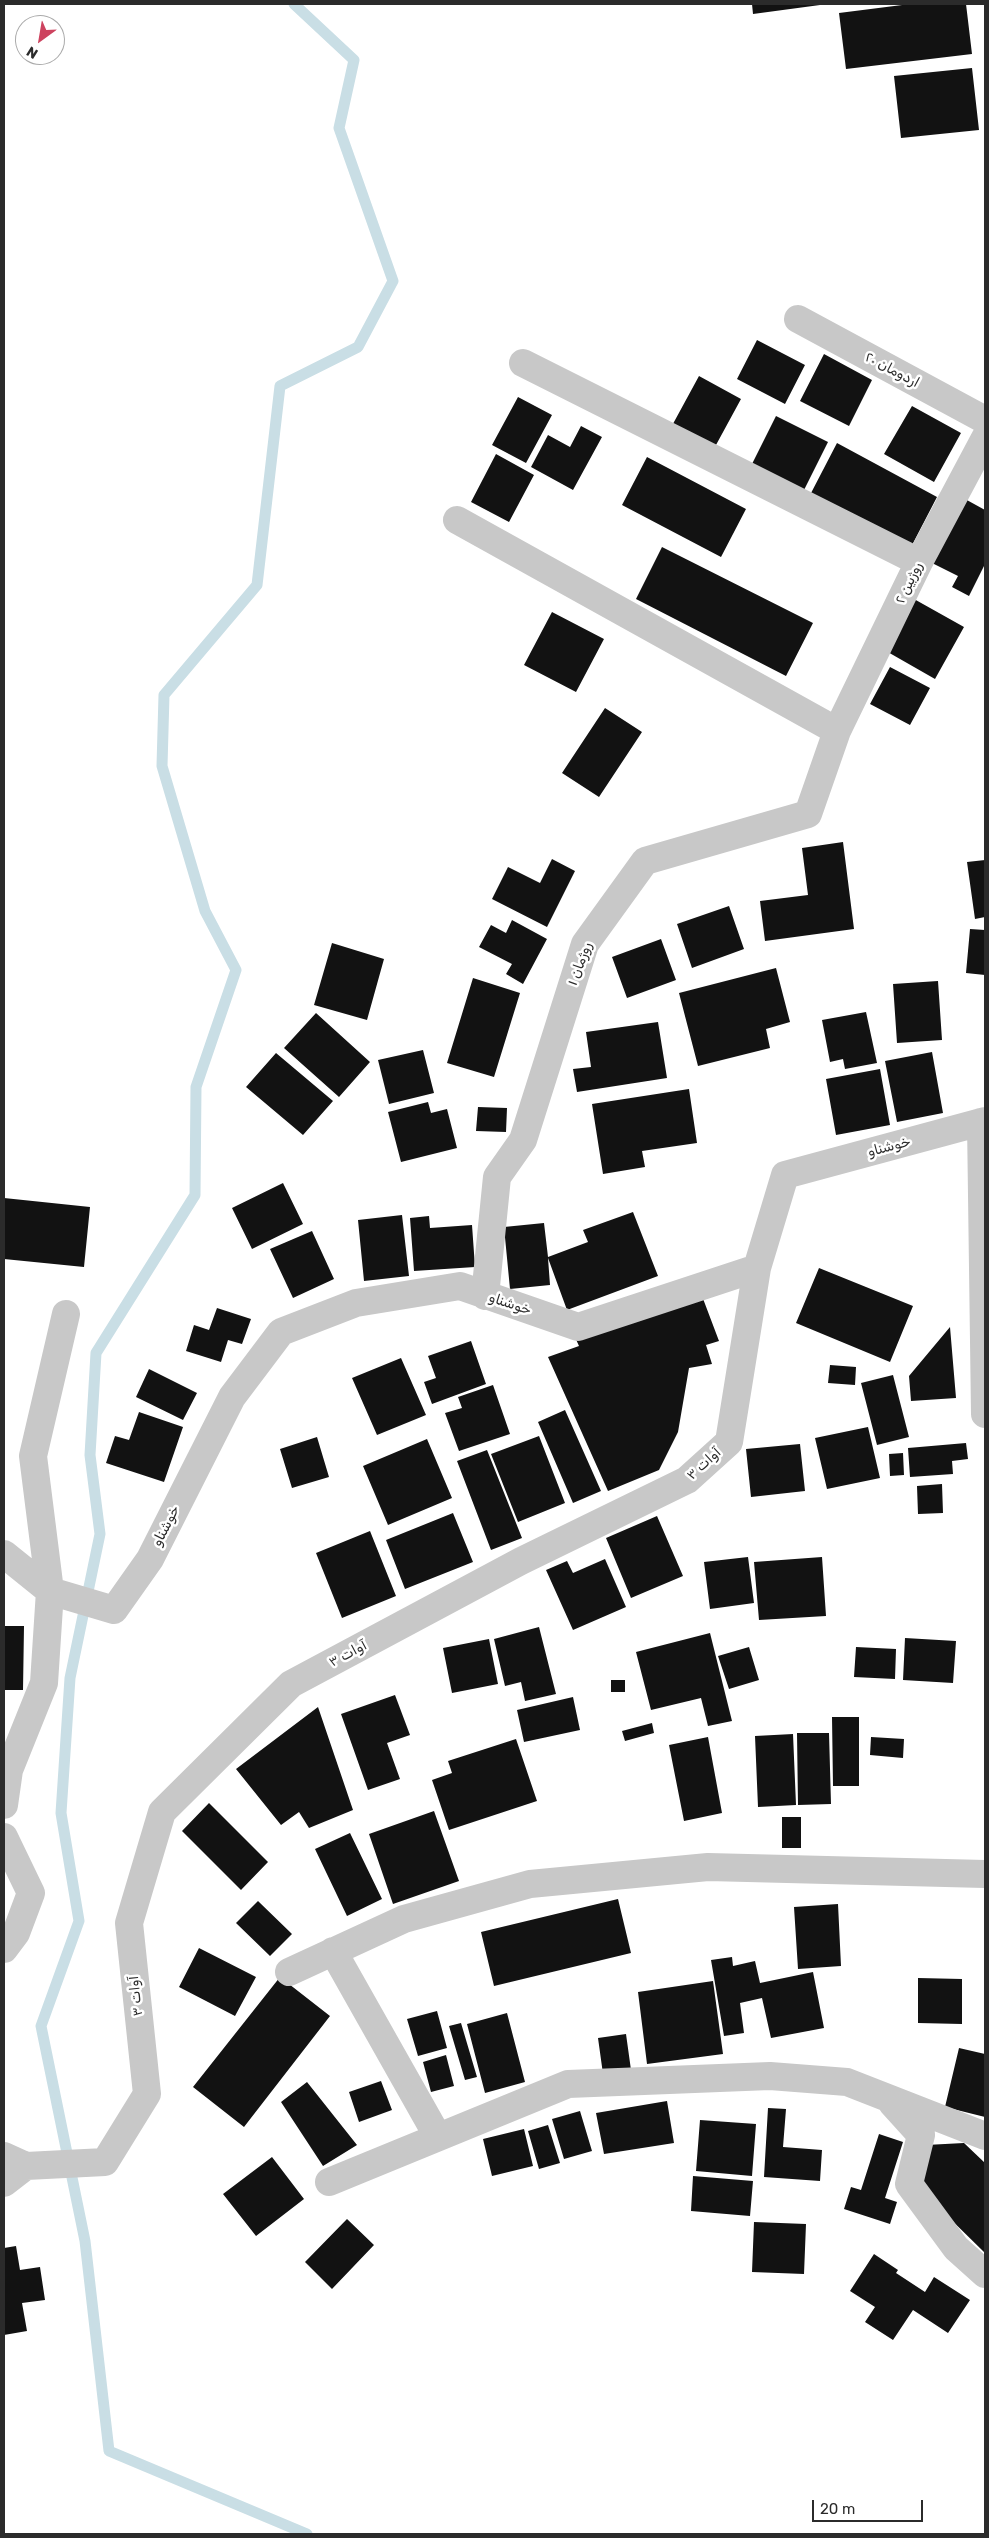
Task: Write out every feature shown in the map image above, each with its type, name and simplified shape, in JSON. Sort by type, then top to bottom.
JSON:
[{"type":"street","name":"اردومان ۲۰","points":[[798,320],[985,420]]},
{"type":"street","points":[[523,364],[919,562]]},
{"type":"street","name":"روژبین ۲","points":[[837,731],[919,562],[985,438]]},
{"type":"street","points":[[457,520],[837,731]]},
{"type":"street","name":"روژمان ۱","points":[[485,1296],[497,1177],[523,1140],[585,944],[646,861],[808,814],[837,731]]},
{"type":"street","points":[[983,1122],[985,1414]]},
{"type":"street","name":"خوشناو","points":[[50,1592],[114,1610],[150,1559],[232,1397],[280,1332],[356,1303],[460,1286],[578,1327],[757,1268],[785,1175],[983,1122]]},
{"type":"street","name":"آوات ۳","points":[[15,2161],[105,2162],[147,2094],[129,1923],[162,1812],[291,1684],[521,1561],[687,1480],[728,1442],[757,1268]]},
{"type":"street","points":[[4,1805],[9,1770],[44,1684],[50,1592],[34,1456],[66,1314]]},
{"type":"street","points":[[4,1554],[50,1592]]},
{"type":"street","points":[[4,1837],[31,1893],[16,1933],[4,1949]]},
{"type":"street","points":[[289,1972],[404,1919],[530,1884],[708,1867],[985,1874]]},
{"type":"street","points":[[334,1951],[438,2137]]},
{"type":"street","points":[[329,2182],[568,2084],[770,2076],[848,2082],[889,2100],[985,2136]]},
{"type":"street","points":[[889,2100],[921,2135],[909,2184],[956,2248],[985,2274]]},
{"type":"street","points":[[4,2183],[15,2161]]},
{"type":"building","points":[[752,4],[820,4],[820,5],[753,14]]},
{"type":"building","points":[[910,4],[966,4],[972,54],[846,69],[839,13]]},
{"type":"building","points":[[972,68],[979,130],[901,138],[894,76]]},
{"type":"building","points":[[757,340],[805,365],[785,404],[737,379]]},
{"type":"building","points":[[824,354],[872,380],[849,426],[800,401]]},
{"type":"building","points":[[699,376],[741,399],[710,456],[668,433]]},
{"type":"building","points":[[518,397],[552,415],[526,463],[492,445]]},
{"type":"building","points":[[912,406],[961,433],[934,482],[884,454]]},
{"type":"building","points":[[776,416],[828,442],[804,490],[752,464]]},
{"type":"building","points":[[581,426],[602,437],[573,490],[531,467],[548,435],[570,447]]},
{"type":"building","points":[[837,443],[937,497],[910,549],[810,495]]},
{"type":"building","points":[[496,454],[534,475],[509,522],[471,502]]},
{"type":"building","points":[[647,457],[746,509],[721,557],[622,505]]},
{"type":"building","points":[[965,499],[985,510],[985,564],[969,596],[952,587],[958,576],[932,563]]},
{"type":"building","points":[[662,547],[813,623],[786,676],[636,599]]},
{"type":"building","points":[[914,599],[964,627],[935,679],[886,651]]},
{"type":"building","points":[[552,612],[604,639],[576,692],[524,665]]},
{"type":"building","points":[[890,667],[930,688],[910,725],[870,704]]},
{"type":"building","points":[[605,708],[642,732],[599,797],[562,773]]},
{"type":"building","points":[[843,842],[854,929],[765,941],[760,901],[808,895],[802,848]]},
{"type":"building","points":[[552,859],[575,871],[547,927],[492,899],[508,867],[540,883]]},
{"type":"building","points":[[985,860],[985,917],[975,919],[967,862]]},
{"type":"building","points":[[729,906],[744,949],[692,968],[677,924]]},
{"type":"building","points":[[512,920],[547,939],[523,984],[506,974],[512,964],[479,947],[491,925],[506,933]]},
{"type":"building","points":[[970,929],[985,930],[985,975],[966,973]]},
{"type":"building","points":[[661,939],[676,980],[627,998],[612,957]]},
{"type":"building","points":[[332,943],[384,959],[367,1020],[314,1005]]},
{"type":"building","points":[[776,968],[790,1022],[766,1029],[770,1048],[698,1066],[679,993]]},
{"type":"building","points":[[473,978],[520,993],[494,1077],[447,1063]]},
{"type":"building","points":[[938,981],[942,1040],[897,1043],[893,984]]},
{"type":"building","points":[[866,1012],[877,1063],[845,1069],[843,1059],[830,1062],[822,1020]]},
{"type":"building","points":[[316,1013],[370,1062],[339,1097],[284,1048]]},
{"type":"building","points":[[658,1022],[667,1078],[577,1092],[573,1069],[591,1067],[586,1032]]},
{"type":"building","points":[[423,1050],[434,1093],[389,1104],[378,1060]]},
{"type":"building","points":[[932,1052],[943,1113],[897,1122],[885,1061]]},
{"type":"building","points":[[276,1053],[333,1101],[303,1135],[246,1087]]},
{"type":"building","points":[[880,1069],[890,1125],[836,1135],[826,1079]]},
{"type":"building","points":[[689,1089],[697,1143],[642,1151],[645,1167],[603,1174],[592,1104]]},
{"type":"building","points":[[428,1102],[431,1113],[447,1109],[457,1148],[401,1162],[388,1112]]},
{"type":"building","points":[[478,1107],[507,1108],[506,1132],[476,1131]]},
{"type":"building","points":[[283,1183],[303,1224],[252,1249],[232,1208]]},
{"type":"building","points":[[4,1198],[90,1207],[84,1267],[4,1259]]},
{"type":"building","points":[[633,1212],[658,1276],[567,1310],[548,1258],[550,1285],[510,1289],[504,1227],[544,1223],[548,1257],[588,1242],[583,1230]]},
{"type":"building","points":[[402,1215],[409,1276],[364,1281],[358,1220]]},
{"type":"building","points":[[429,1216],[430,1228],[472,1225],[475,1267],[414,1271],[410,1218]]},
{"type":"building","points":[[312,1231],[334,1279],[293,1298],[270,1249]]},
{"type":"building","points":[[819,1268],[913,1306],[890,1362],[796,1323]]},
{"type":"building","points":[[702,1296],[719,1341],[706,1345],[712,1364],[689,1368],[678,1432],[659,1470],[608,1491],[548,1357],[579,1346],[574,1335]]},
{"type":"building","points":[[217,1308],[251,1319],[242,1344],[228,1340],[221,1362],[186,1351],[194,1325],[209,1330]]},
{"type":"building","points":[[950,1327],[956,1398],[911,1401],[909,1376]]},
{"type":"building","points":[[471,1341],[486,1384],[432,1404],[424,1382],[436,1378],[428,1356]]},
{"type":"building","points":[[401,1358],[426,1415],[377,1435],[352,1378]]},
{"type":"building","points":[[830,1365],[856,1367],[855,1385],[828,1383]]},
{"type":"building","points":[[149,1369],[197,1393],[183,1420],[136,1397]]},
{"type":"building","points":[[893,1375],[909,1437],[877,1445],[861,1383]]},
{"type":"building","points":[[493,1385],[510,1434],[459,1451],[445,1413],[462,1408],[458,1397]]},
{"type":"building","points":[[565,1410],[601,1491],[573,1503],[538,1422]]},
{"type":"building","points":[[139,1412],[183,1427],[164,1482],[106,1463],[115,1436],[129,1440]]},
{"type":"building","points":[[868,1427],[880,1478],[827,1489],[815,1438]]},
{"type":"building","points":[[539,1436],[565,1503],[518,1522],[491,1454]]},
{"type":"building","points":[[317,1437],[329,1477],[292,1488],[280,1449]]},
{"type":"building","points":[[427,1439],[452,1498],[388,1525],[363,1466]]},
{"type":"building","points":[[966,1443],[968,1459],[952,1461],[953,1474],[910,1477],[908,1448]]},
{"type":"building","points":[[800,1444],[805,1491],[751,1497],[746,1449]]},
{"type":"building","points":[[487,1450],[522,1538],[491,1550],[457,1461]]},
{"type":"building","points":[[903,1453],[904,1475],[890,1476],[889,1454]]},
{"type":"building","points":[[942,1484],[943,1513],[918,1514],[917,1486]]},
{"type":"building","points":[[453,1513],[473,1562],[405,1589],[386,1540]]},
{"type":"building","points":[[657,1516],[683,1576],[631,1598],[606,1538]]},
{"type":"building","points":[[370,1531],[396,1596],[342,1618],[316,1553]]},
{"type":"building","points":[[748,1557],[754,1603],[710,1609],[704,1562]]},
{"type":"building","points":[[822,1557],[826,1616],[759,1620],[754,1562]]},
{"type":"building","points":[[605,1559],[626,1607],[573,1630],[546,1570],[567,1561],[573,1573]]},
{"type":"building","points":[[4,1626],[24,1626],[23,1690],[4,1690]]},
{"type":"building","points":[[539,1627],[556,1694],[525,1701],[521,1682],[505,1686],[494,1639]]},
{"type":"building","points":[[710,1633],[732,1721],[708,1726],[701,1698],[651,1710],[636,1652]]},
{"type":"building","points":[[905,1638],[956,1641],[953,1683],[903,1680]]},
{"type":"building","points":[[489,1639],[498,1684],[452,1693],[443,1648]]},
{"type":"building","points":[[749,1647],[759,1680],[729,1689],[718,1656]]},
{"type":"building","points":[[856,1647],[896,1649],[895,1679],[854,1677]]},
{"type":"building","points":[[611,1680],[625,1680],[625,1692],[611,1692]]},
{"type":"building","points":[[395,1695],[410,1735],[387,1743],[400,1779],[368,1790],[341,1714]]},
{"type":"building","points":[[573,1697],[580,1730],[524,1742],[517,1710]]},
{"type":"building","points":[[318,1707],[353,1810],[309,1828],[299,1812],[281,1825],[236,1769]]},
{"type":"building","points":[[832,1717],[859,1717],[859,1786],[833,1786]]},
{"type":"building","points":[[652,1723],[654,1733],[625,1741],[622,1731]]},
{"type":"building","points":[[797,1733],[829,1733],[831,1804],[798,1805]]},
{"type":"building","points":[[793,1734],[796,1805],[758,1807],[755,1736]]},
{"type":"building","points":[[708,1737],[722,1813],[684,1821],[669,1745]]},
{"type":"building","points":[[871,1737],[904,1739],[903,1758],[870,1755]]},
{"type":"building","points":[[516,1739],[537,1801],[449,1830],[432,1780],[452,1773],[448,1761]]},
{"type":"building","points":[[209,1803],[268,1862],[241,1890],[182,1831]]},
{"type":"building","points":[[434,1811],[459,1881],[393,1904],[369,1834]]},
{"type":"building","points":[[782,1817],[801,1817],[801,1848],[782,1848]]},
{"type":"building","points":[[350,1833],[382,1899],[347,1916],[315,1849]]},
{"type":"building","points":[[618,1899],[631,1953],[494,1986],[481,1932]]},
{"type":"building","points":[[258,1901],[292,1934],[270,1956],[236,1923]]},
{"type":"building","points":[[838,1904],[841,1966],[798,1969],[794,1907]]},
{"type":"building","points":[[199,1948],[256,1977],[235,2016],[179,1987]]},
{"type":"building","points":[[732,1957],[733,1966],[755,1961],[760,1983],[813,1972],[824,2028],[771,2038],[762,1998],[740,2003],[744,2033],[724,2036],[711,1960]]},
{"type":"building","points":[[280,1977],[330,2016],[244,2127],[193,2087]]},
{"type":"building","points":[[918,1978],[962,1979],[962,2024],[918,2023]]},
{"type":"building","points":[[713,1981],[723,2054],[647,2064],[638,1992]]},
{"type":"building","points":[[437,2011],[447,2048],[418,2056],[407,2019]]},
{"type":"building","points":[[507,2013],[525,2082],[485,2093],[467,2024]]},
{"type":"building","points":[[461,2023],[477,2077],[465,2080],[449,2026]]},
{"type":"building","points":[[626,2034],[631,2070],[603,2074],[598,2038]]},
{"type":"building","points":[[959,2048],[985,2054],[985,2117],[945,2107]]},
{"type":"building","points":[[446,2055],[454,2086],[431,2092],[423,2062]]},
{"type":"building","points":[[381,2081],[392,2110],[359,2122],[349,2092]]},
{"type":"building","points":[[307,2082],[357,2145],[323,2166],[281,2102]]},
{"type":"building","points":[[667,2101],[674,2143],[604,2154],[596,2113]]},
{"type":"building","points":[[768,2108],[786,2109],[783,2147],[822,2150],[820,2181],[764,2177]]},
{"type":"building","points":[[580,2111],[592,2151],[564,2159],[552,2119]]},
{"type":"building","points":[[700,2120],[756,2124],[752,2176],[696,2171]]},
{"type":"building","points":[[548,2125],[560,2163],[539,2169],[528,2131]]},
{"type":"building","points":[[524,2129],[533,2166],[492,2176],[483,2139]]},
{"type":"building","points":[[879,2134],[903,2142],[885,2198],[897,2202],[890,2224],[844,2209],[851,2187],[861,2190]]},
{"type":"building","points":[[964,2143],[985,2163],[985,2253],[931,2200],[918,2182],[926,2145]]},
{"type":"building","points":[[272,2157],[304,2199],[256,2236],[223,2194]]},
{"type":"building","points":[[693,2176],[753,2181],[750,2216],[691,2211]]},
{"type":"building","points":[[347,2219],[374,2245],[332,2289],[305,2262]]},
{"type":"building","points":[[754,2222],[806,2224],[804,2274],[752,2272]]},
{"type":"building","points":[[16,2246],[20,2270],[40,2267],[45,2300],[22,2303],[27,2331],[4,2335],[4,2248]]},
{"type":"building","points":[[874,2254],[898,2270],[896,2273],[925,2292],[934,2277],[970,2300],[948,2333],[913,2310],[893,2340],[865,2322],[875,2307],[850,2291]]},
{"type":"waterway","points":[[294,4],[354,60],[339,128],[393,281],[358,347],[280,386],[257,585],[164,695],[162,766],[205,911],[236,970],[196,1087],[195,1195],[96,1353],[90,1455],[100,1534],[70,1678],[61,1813],[79,1921],[41,2026],[85,2241],[109,2451],[307,2534]]}]
